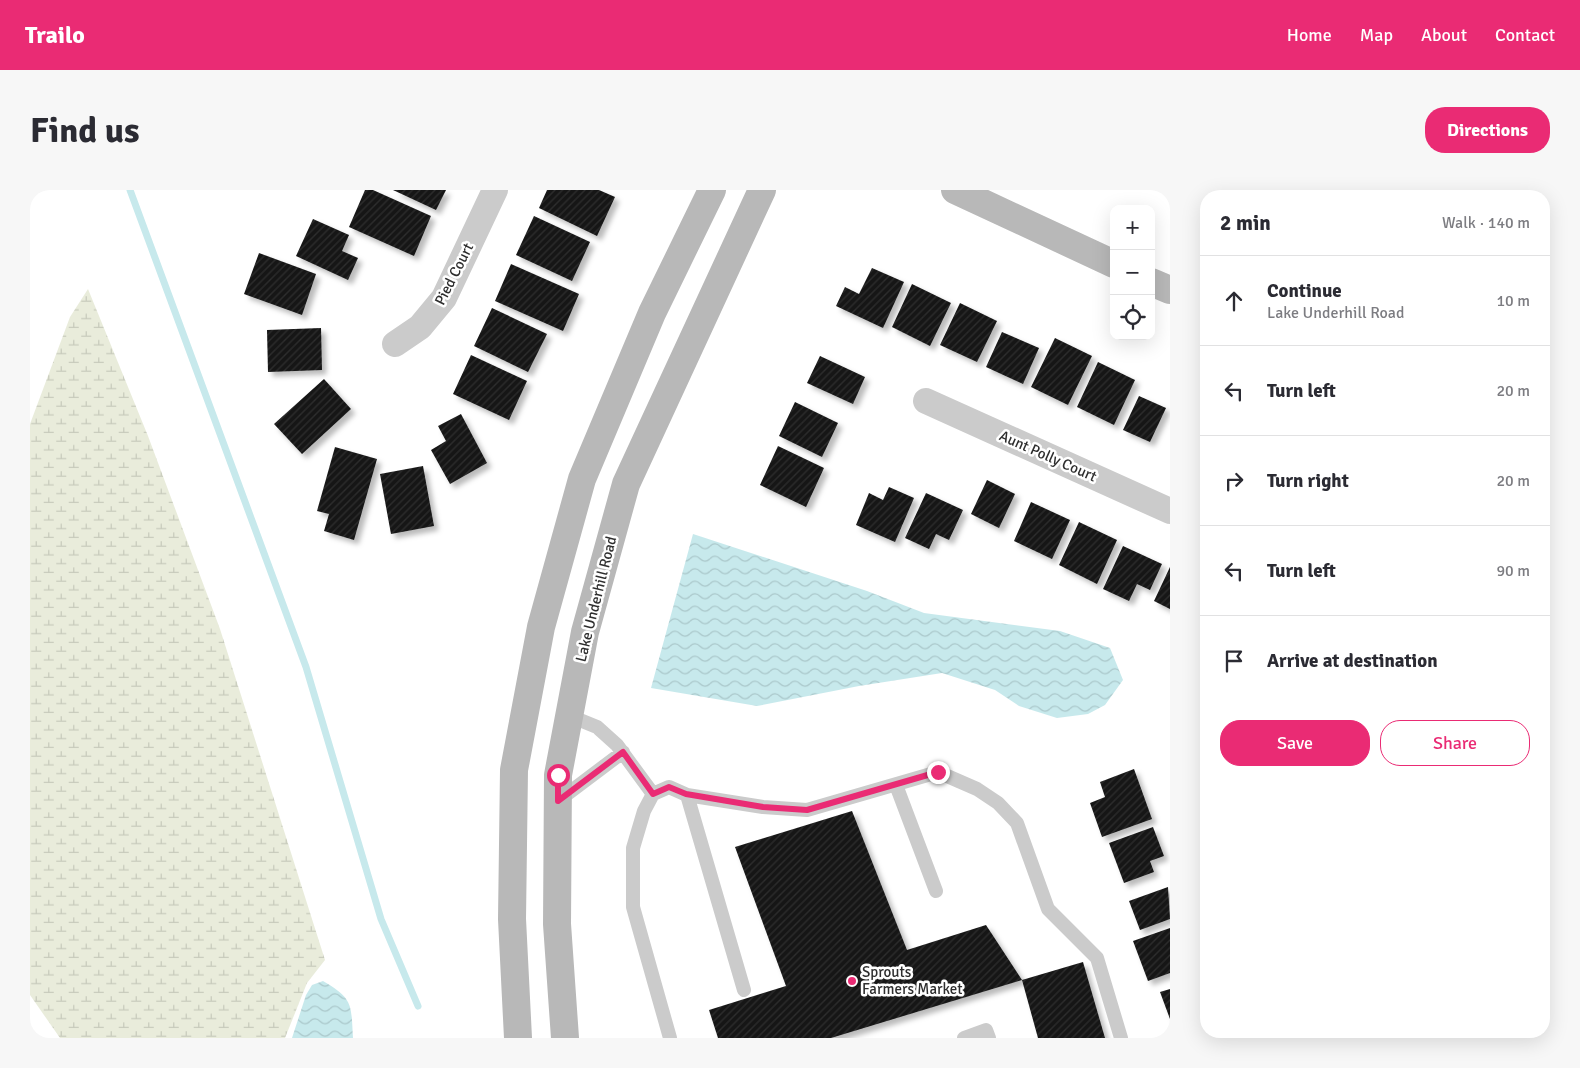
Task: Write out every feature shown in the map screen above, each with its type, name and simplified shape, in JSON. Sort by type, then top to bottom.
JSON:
[{"type":"street","name":"Pied Court","points":[[395,344],[420,327],[444,298],[495,190]]},
{"type":"street","points":[[518,1038],[512,918],[514,770],[541,627],[582,479],[652,313],[712,190]]},
{"type":"street","name":"Lake Underhill Road","points":[[565,1038],[557,924],[558,775],[585,632],[626,484],[762,190]]},
{"type":"street","points":[[956,190],[1110,262]]},
{"type":"street","points":[[1155,284],[1170,290]]},
{"type":"street","name":"Aunt Polly Court","points":[[926,401],[1170,511]]},
{"type":"lane","points":[[570,716],[597,727],[623,752],[653,794]]},
{"type":"lane","points":[[558,801],[623,752]]},
{"type":"lane","points":[[670,1038],[633,907],[633,848],[644,811],[653,794],[669,787],[686,794],[763,807],[807,810],[938,772],[977,789],[998,804],[1017,823],[1048,909],[1098,958],[1121,1038]]},
{"type":"lane","points":[[896,784],[936,891]]},
{"type":"lane","points":[[686,794],[744,990]]},
{"type":"lane","points":[[964,1038],[986,1030],[989,1038]]},
{"type":"green space","points":[[88,289],[148,436],[220,629],[325,960],[307,983],[285,1038],[60,1038],[30,995],[30,424],[70,317]]},
{"type":"water","points":[[693,534],[867,591],[924,613],[1060,631],[1110,648],[1123,680],[1105,705],[1088,714],[1057,718],[1019,706],[995,690],[942,673],[859,686],[757,706],[651,688]]},
{"type":"water","points":[[323,981],[346,998],[351,1010],[353,1038],[292,1038],[306,995],[312,985]]},
{"type":"building","points":[[365,190],[373,190],[431,216],[414,256],[349,227]]},
{"type":"building","points":[[393,190],[446,190],[436,210]]},
{"type":"building","points":[[547,190],[599,190],[615,197],[597,236],[539,208]]},
{"type":"building","points":[[534,216],[590,242],[572,281],[516,255]]},
{"type":"building","points":[[313,219],[349,235],[342,251],[358,258],[348,280],[296,256]]},
{"type":"building","points":[[259,253],[316,274],[302,315],[244,294]]},
{"type":"building","points":[[511,264],[579,294],[563,331],[495,301]]},
{"type":"building","points":[[872,268],[904,282],[883,328],[836,306],[845,287],[859,294]]},
{"type":"building","points":[[912,284],[951,303],[930,346],[892,327]]},
{"type":"building","points":[[960,303],[997,321],[977,362],[940,345]]},
{"type":"building","points":[[492,308],[547,334],[528,372],[474,346]]},
{"type":"building","points":[[321,328],[322,370],[268,372],[267,330]]},
{"type":"building","points":[[1002,332],[1039,348],[1023,384],[986,367]]},
{"type":"building","points":[[1055,338],[1092,356],[1068,405],[1031,387]]},
{"type":"building","points":[[471,355],[527,381],[509,420],[453,394]]},
{"type":"building","points":[[820,356],[865,377],[853,404],[807,383]]},
{"type":"building","points":[[1098,362],[1135,380],[1114,425],[1077,407]]},
{"type":"building","points":[[324,379],[351,409],[302,454],[274,424]]},
{"type":"building","points":[[1139,396],[1166,408],[1150,442],[1123,430]]},
{"type":"building","points":[[795,402],[838,423],[822,457],[779,436]]},
{"type":"building","points":[[461,414],[487,463],[450,484],[431,450],[446,441],[438,426]]},
{"type":"building","points":[[778,446],[824,468],[806,507],[760,485]]},
{"type":"building","points":[[335,447],[377,459],[354,540],[324,531],[329,514],[317,511]]},
{"type":"building","points":[[423,466],[434,526],[391,534],[380,474]]},
{"type":"building","points":[[987,480],[1015,494],[999,528],[971,514]]},
{"type":"building","points":[[889,487],[914,498],[895,542],[856,525],[869,493],[883,500]]},
{"type":"building","points":[[926,493],[963,510],[949,540],[936,534],[929,549],[905,538]]},
{"type":"building","points":[[1031,502],[1070,520],[1052,559],[1014,541]]},
{"type":"building","points":[[1079,522],[1117,540],[1097,584],[1059,565]]},
{"type":"building","points":[[1123,546],[1162,564],[1150,590],[1137,584],[1129,601],[1103,589]]},
{"type":"building","points":[[1170,567],[1170,609],[1154,601]]},
{"type":"building","points":[[1134,769],[1152,819],[1102,837],[1090,803],[1105,797],[1100,782]]},
{"type":"building","points":[[852,811],[907,950],[986,925],[1022,980],[831,1038],[718,1038],[709,1010],[786,986],[735,847]]},
{"type":"building","points":[[1153,827],[1164,856],[1150,861],[1154,872],[1124,883],[1109,843]]},
{"type":"building","points":[[1168,887],[1170,919],[1140,930],[1129,901]]},
{"type":"building","points":[[1170,928],[1170,973],[1148,981],[1133,941]]},
{"type":"building","points":[[1083,962],[1105,1038],[1038,1038],[1022,980]]},
{"type":"building","points":[[1170,989],[1170,1019],[1160,992]]},
{"type":"waterway","points":[[130,190],[306,667],[381,919],[418,1006]]},
{"type":"place","name":"Sprouts Farmers Market","points":[[852,981]]},
{"type":"route","points":[[558,775],[558,801],[623,752],[653,794],[669,787],[686,794],[763,807],[807,810],[938,772]]}]
